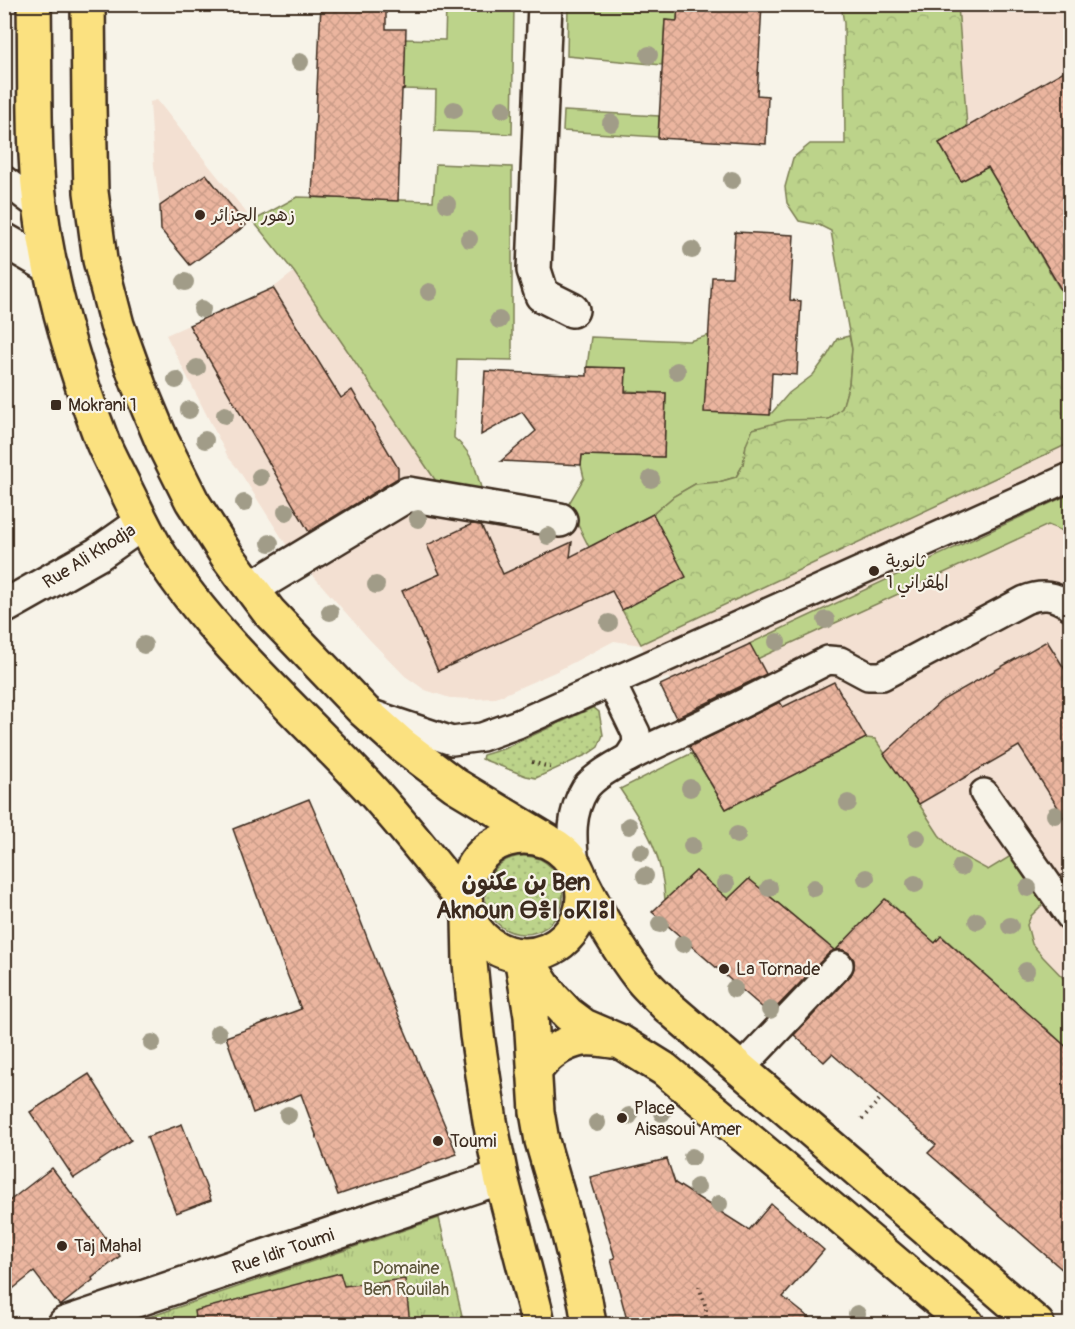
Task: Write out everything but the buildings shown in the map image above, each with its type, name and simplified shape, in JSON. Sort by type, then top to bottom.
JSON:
[{"type":"main road","points":[[34,4],[36,157],[41,208],[68,343],[102,440],[159,554],[196,604],[242,657],[396,817],[467,911],[478,934],[490,945],[506,953],[523,956],[556,946],[570,934],[579,919],[583,901],[578,874]]},
{"type":"main road","points":[[88,4],[92,192],[100,260],[117,325],[162,441],[192,501],[227,556],[269,612],[364,711],[402,745],[456,785],[563,851],[620,949],[642,980],[667,1006],[1037,1324]]},
{"type":"main road","points":[[538,1324],[501,1177],[482,1075],[470,963],[465,885],[480,855],[494,844],[511,837],[530,837],[548,841]]},
{"type":"main road","points":[[523,956],[543,986],[568,1014],[584,1026],[619,1041],[664,1069],[692,1091],[950,1319]]},
{"type":"main road","points":[[523,956],[531,1016],[537,1112],[542,1141],[567,1227],[589,1324]]},
{"type":"main road","points":[[534,1072],[543,1059],[570,1042],[586,1039],[619,1041]]},
{"type":"street","points":[[545,4],[534,270],[543,295],[572,310]]},
{"type":"street","points":[[4,240],[51,267]]},
{"type":"street","points":[[252,588],[408,494],[560,520]]},
{"type":"street","name":"Rue Ali Khodja","points":[[4,607],[98,554],[142,523]]},
{"type":"street","name":"Rue Idir Toumi","points":[[65,1324],[501,1177]]},
{"type":"lane","points":[[4,180],[41,208]]},
{"type":"lane","points":[[364,711],[452,741],[482,737],[518,724],[1071,477]]},
{"type":"lane","points":[[578,874],[573,839],[574,812],[586,788],[599,776],[628,758],[704,723],[828,660],[840,661],[868,676],[882,676],[1037,595],[1050,596],[1071,606]]},
{"type":"lane","points":[[611,682],[636,733],[637,744],[628,758]]},
{"type":"lane","points":[[984,794],[1071,916]]},
{"type":"lane","points":[[740,1069],[839,965]]},
{"type":"path","points":[[862,1120],[881,1098]]},
{"type":"path","points":[[684,1324],[703,1320],[706,1317],[706,1308],[698,1283]]},
{"type":"shaded area","points":[[958,5],[1070,5],[1070,306],[989,167],[961,181],[939,143],[967,127]]},
{"type":"shaded area","points":[[157,100],[253,221],[190,265],[161,230],[150,102]]},
{"type":"shaded area","points":[[294,272],[438,484],[568,505],[642,644],[1070,443],[1070,1063],[1066,1047],[1045,1027],[1037,1034],[1021,1007],[942,936],[935,943],[886,899],[772,1016],[763,1009],[827,944],[749,879],[728,899],[696,871],[665,900],[664,880],[657,854],[650,837],[620,789],[691,753],[675,718],[686,712],[668,677],[658,681],[641,645],[614,641],[557,671],[496,698],[450,698],[425,690],[405,676],[287,546],[228,457],[166,335],[273,288]]},
{"type":"green space","points":[[446,5],[514,5],[512,134],[435,131],[436,90],[404,89],[405,39],[445,40]]},
{"type":"green space","points":[[568,5],[678,5],[677,21],[665,20],[662,65],[567,56]]},
{"type":"green space","points":[[841,5],[958,5],[967,127],[939,143],[961,181],[988,167],[1070,306],[1070,443],[641,644],[622,610],[685,577],[653,514],[674,496],[695,484],[719,482],[736,477],[743,465],[746,445],[753,429],[786,420],[829,419],[842,408],[849,384],[852,349],[831,231],[819,225],[799,221],[787,203],[785,187],[793,158],[810,144],[845,144],[844,23]]},
{"type":"green space","points":[[564,111],[659,116],[658,137],[563,131]]},
{"type":"green space","points":[[436,164],[512,167],[512,360],[457,359],[454,438],[470,456],[482,491],[438,484],[294,272],[253,221],[297,197],[433,201]]},
{"type":"green space","points":[[717,333],[770,415],[789,393],[813,375],[837,339],[849,336],[852,349],[849,384],[842,409],[829,419],[746,445],[743,465],[736,477],[719,482],[695,484],[674,496],[653,514],[589,547],[568,505],[584,478],[581,465],[582,455],[664,457],[666,393],[625,391],[626,369],[587,367],[591,337],[689,341]]},
{"type":"green space","points":[[1070,494],[1070,534],[1048,525],[757,659],[749,644]]},
{"type":"green space","points":[[592,708],[599,712],[603,735],[598,747],[588,754],[536,778],[482,759],[483,755],[503,749]]},
{"type":"green space","points":[[866,738],[875,739],[939,835],[955,852],[988,870],[1014,854],[1048,899],[1031,916],[1027,925],[1032,944],[1070,985],[1070,1063],[1066,1047],[1045,1027],[1037,1034],[1021,1007],[942,936],[935,943],[886,899],[772,1016],[763,1009],[827,944],[749,879],[728,899],[696,871],[665,900],[660,867],[651,841],[620,789],[692,753],[726,809]]},
{"type":"green space","points":[[516,856],[532,856],[546,862],[557,873],[563,887],[563,903],[557,917],[546,928],[532,934],[516,934],[502,928],[491,917],[485,903],[485,887],[491,873],[502,862]]},
{"type":"green space","name":"Domaine Ben Rouilah","points":[[439,1218],[464,1324],[129,1324]]},
{"type":"place","name":"زهور الجزائر","points":[[200,215]]},
{"type":"place","name":"Mokrani 1","points":[[56,405]]},
{"type":"place","name":"ثانوية المقراني 1","points":[[874,571]]},
{"type":"place","name":"La Tornade","points":[[724,969]]},
{"type":"place","name":"Place Aisasoui Amer","points":[[622,1118]]},
{"type":"place","name":"Toumi","points":[[438,1141]]},
{"type":"place","name":"Taj Mahal","points":[[62,1246]]},
{"type":"district","name":"بن عكنون Ben Aknoun ⴱⴻⵏ ⴰⴽⵏⵓⵏ","points":[[526,896]]}]
